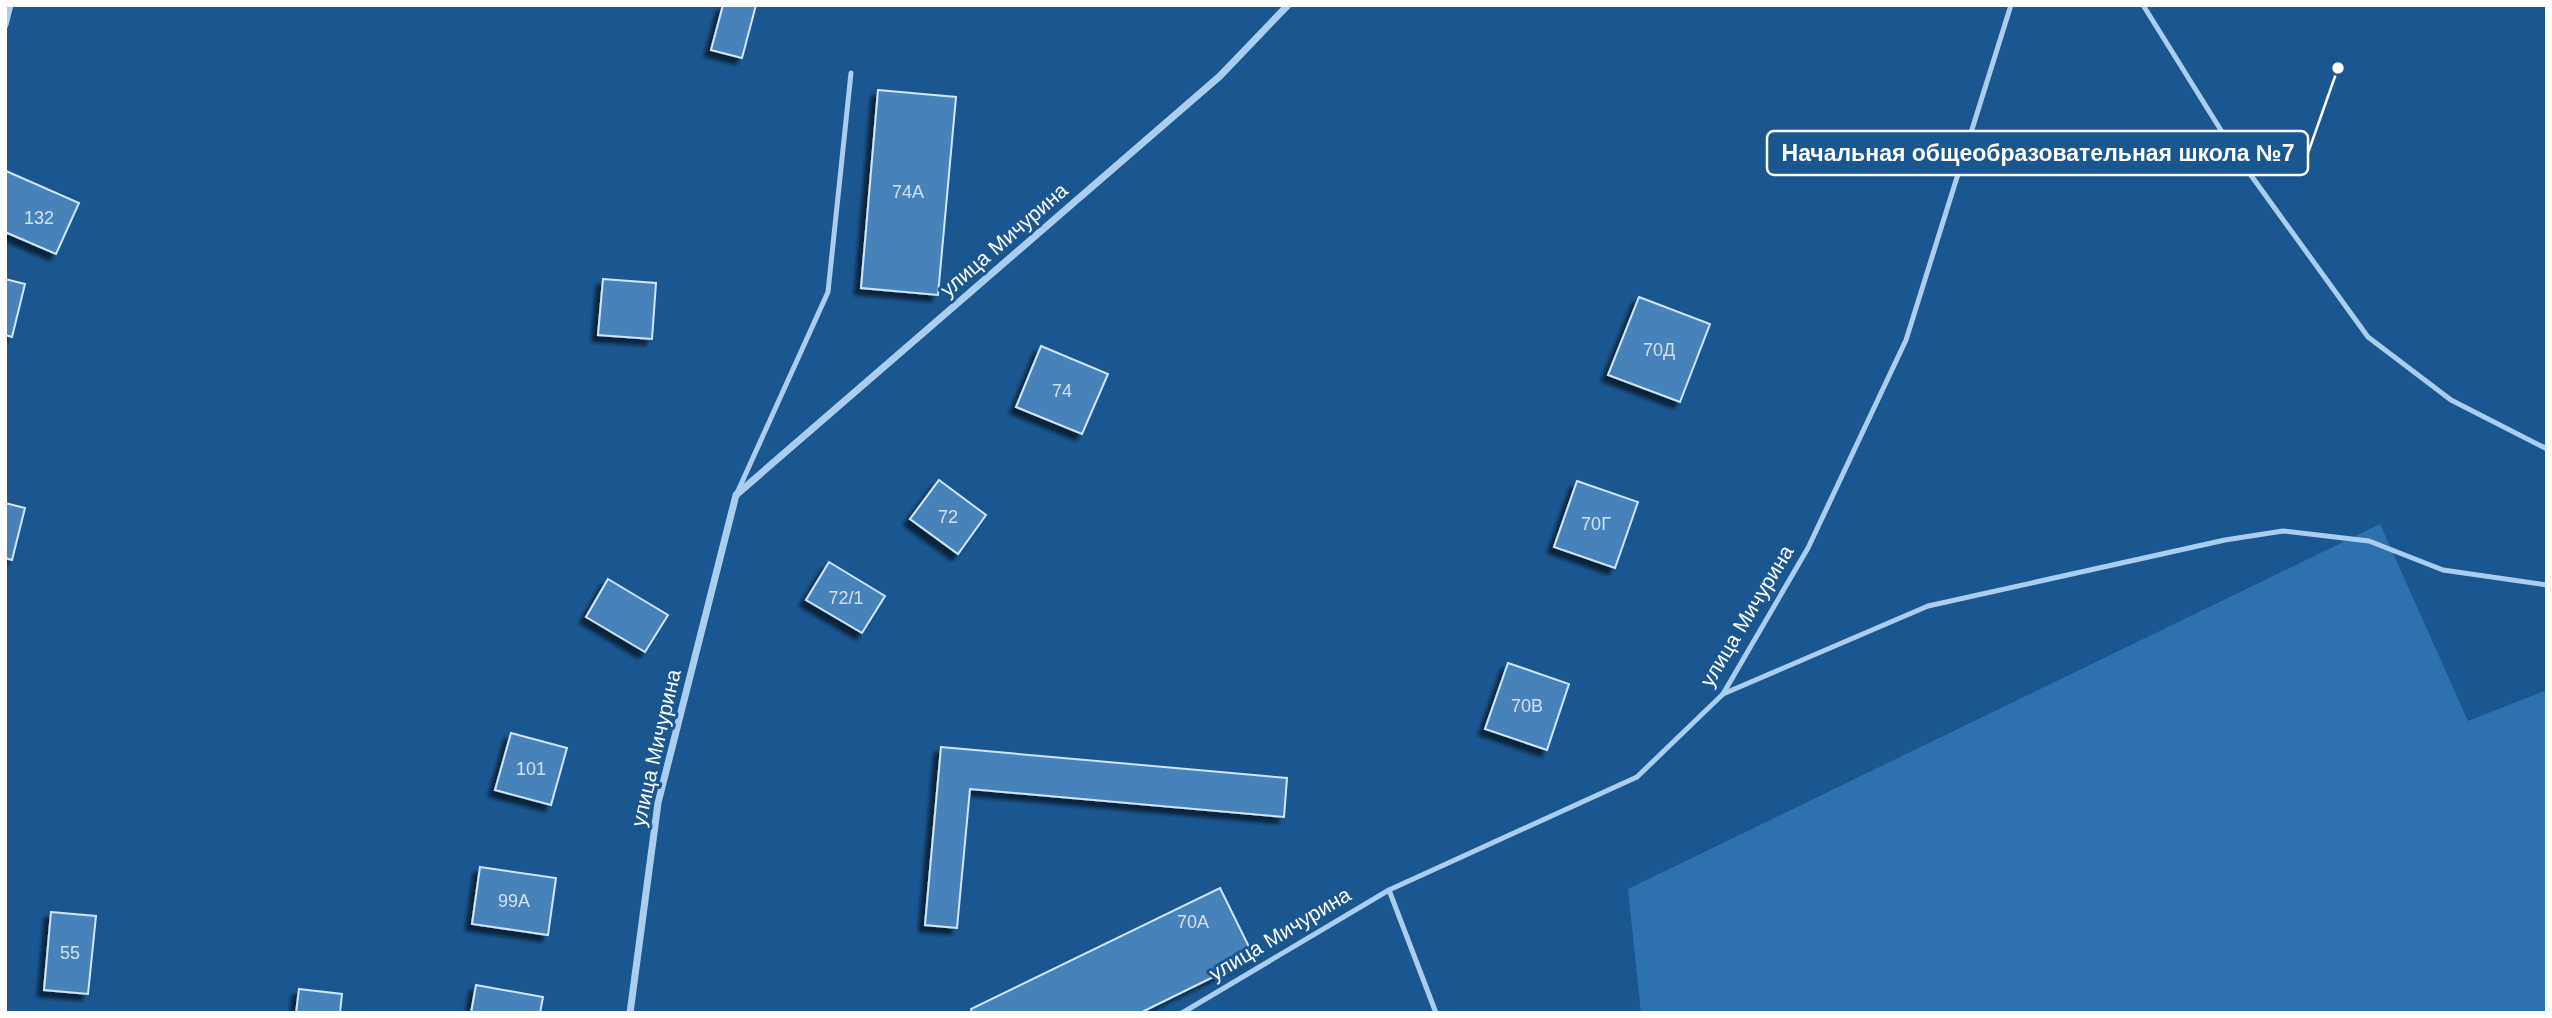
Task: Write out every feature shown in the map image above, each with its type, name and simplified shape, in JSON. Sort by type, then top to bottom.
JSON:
[{"type":"street","points":[[5,25],[10,5]]},
{"type":"street","name":"улица Мичурина","points":[[630,1013],[657,803],[736,495],[1220,76],[1288,5]]},
{"type":"lane","name":"улица Мичурина","points":[[1182,1013],[1388,890],[1636,777],[1724,694],[1808,548],[1906,340],[2011,5]]},
{"type":"lane","points":[[2143,5],[2237,156],[2368,337],[2451,400],[2547,449]]},
{"type":"lane","name":"улица Мичурина","points":[[736,495],[828,292],[851,73]]},
{"type":"lane","points":[[1724,694],[1928,606],[2225,540],[2283,531],[2369,541],[2443,570],[2547,585]]},
{"type":"lane","points":[[1388,890],[1436,1013]]},
{"type":"shaded area","points":[[2380,524],[2468,721],[2547,690],[2547,1013],[1641,1013],[1628,889]]},
{"type":"building","points":[[723,5],[756,5],[742,58],[711,50]]},
{"type":"building","points":[[878,90],[956,97],[938,295],[861,288]]},
{"type":"building","points":[[6,171],[79,203],[56,254],[5,232]]},
{"type":"building","points":[[5,279],[25,284],[12,337],[5,335]]},
{"type":"building","points":[[603,279],[656,283],[652,339],[598,335]]},
{"type":"building","points":[[1639,297],[1710,324],[1680,402],[1608,375]]},
{"type":"building","points":[[1041,346],[1108,374],[1082,434],[1016,407]]},
{"type":"building","points":[[939,480],[986,515],[958,554],[910,519]]},
{"type":"building","points":[[1577,481],[1638,502],[1615,568],[1554,547]]},
{"type":"building","points":[[5,503],[25,508],[12,560],[5,558]]},
{"type":"building","points":[[829,562],[885,596],[862,633],[806,600]]},
{"type":"building","points":[[608,579],[668,615],[645,652],[586,617]]},
{"type":"building","points":[[1508,663],[1569,684],[1547,750],[1485,729]]},
{"type":"building","points":[[511,733],[567,748],[551,805],[495,790]]},
{"type":"building","points":[[941,747],[1287,778],[1284,817],[970,789],[957,928],[925,925]]},
{"type":"building","points":[[480,867],[556,878],[548,935],[472,924]]},
{"type":"building","points":[[1220,888],[1254,957],[1140,1013],[972,1013],[971,1009]]},
{"type":"building","points":[[51,912],[96,916],[88,994],[44,990]]},
{"type":"building","points":[[476,985],[543,997],[540,1013],[471,1013]]},
{"type":"building","points":[[299,989],[342,994],[340,1013],[296,1013]]},
{"type":"place","name":"Начальная общеобразовательная школа №7","points":[[2338,68]]}]
